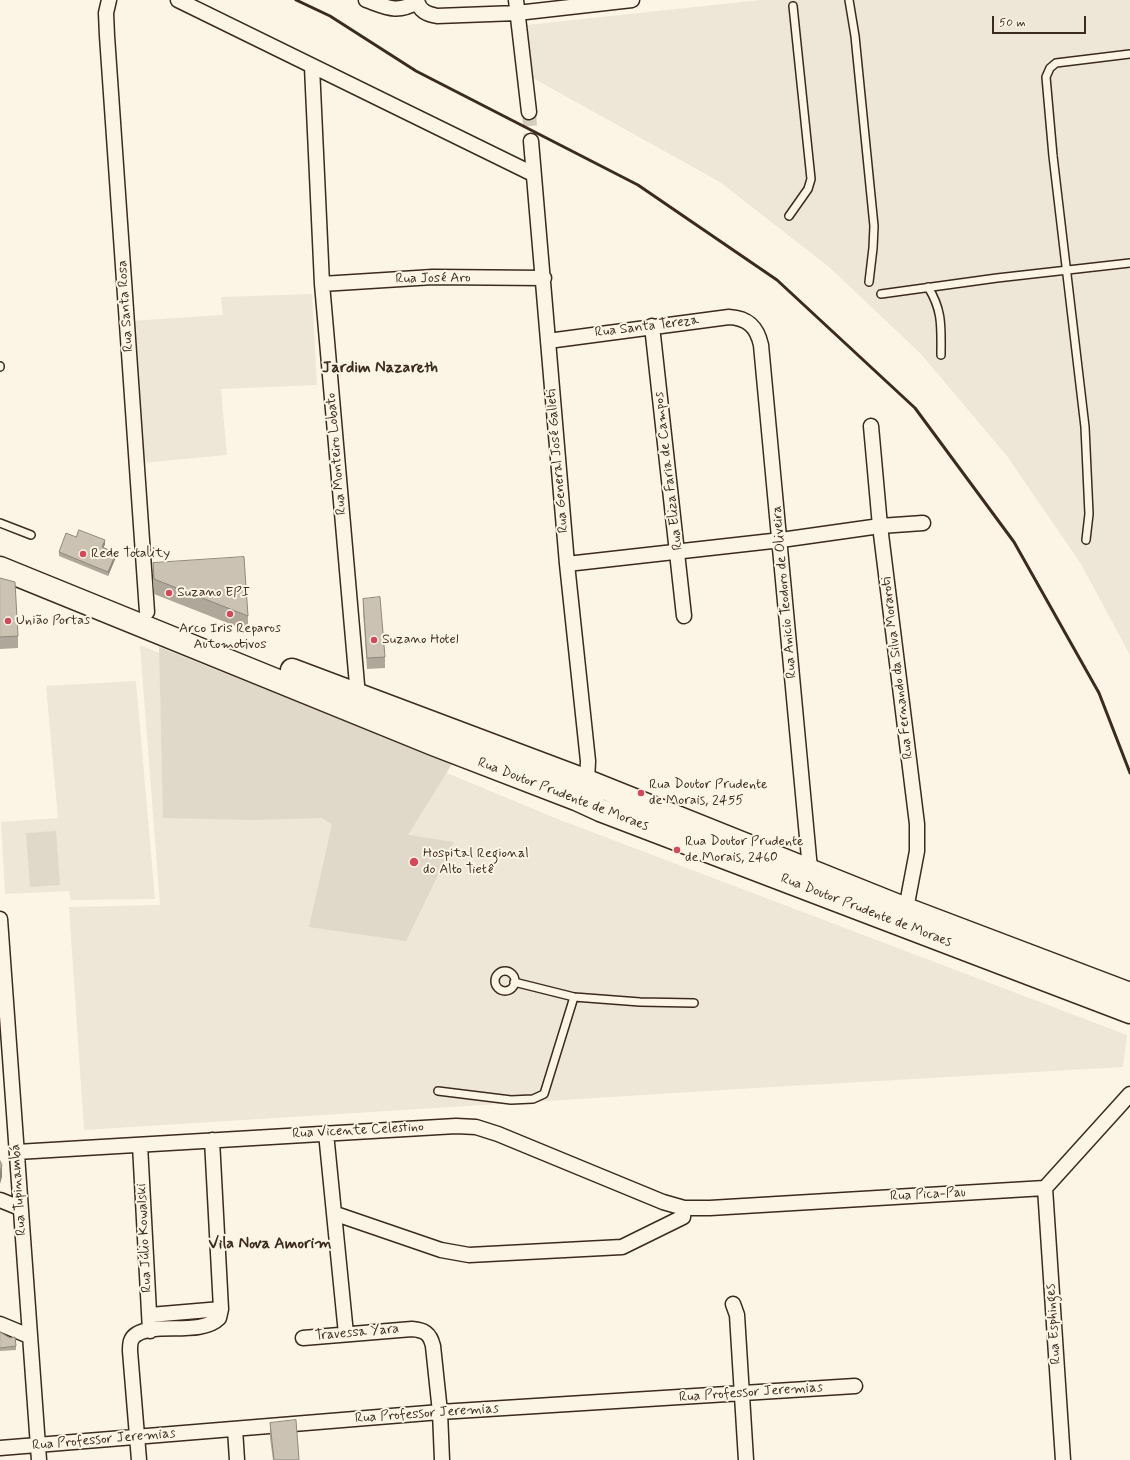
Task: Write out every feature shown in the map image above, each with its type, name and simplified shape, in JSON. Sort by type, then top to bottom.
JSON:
[{"type":"highway","name":"Rua Doutor Prudente de Moraes","points":[[0,552],[358,696],[587,781],[906,908],[1130,994]]},
{"type":"highway","name":"Rua Doutor Prudente de Moraes","points":[[0,568],[147,626],[432,744],[576,799],[608,813],[1130,1012]]},
{"type":"street","name":"Rua Santa Rosa","points":[[110,0],[106,13],[107,36],[147,612]]},
{"type":"street","points":[[178,0],[533,174]]},
{"type":"street","points":[[366,0],[393,10],[406,8],[417,1],[421,9],[428,14],[437,16],[517,6],[632,0]]},
{"type":"street","points":[[517,6],[530,112]]},
{"type":"street","name":"Rua Monteiro Lobato","points":[[312,67],[322,284],[358,696]]},
{"type":"street","name":"Rua General José Galleti","points":[[531,141],[544,278],[567,564],[588,761],[587,781]]},
{"type":"street","name":"Rua José Aro","points":[[322,284],[433,277],[544,278]]},
{"type":"street","name":"Rua Santa Tereza","points":[[548,341],[729,317],[746,320]]},
{"type":"street","name":"Rua Anicio Teodoro de Oliveira","points":[[746,320],[758,333],[761,345],[781,540],[810,869]]},
{"type":"street","name":"Rua Eliza Faria de Campos","points":[[652,326],[684,616]]},
{"type":"street","name":"Rua Fernando da Silva Moraroti","points":[[870,426],[880,526],[917,824],[917,850],[906,908]]},
{"type":"street","points":[[567,564],[781,540],[880,526],[923,523]]},
{"type":"street","points":[[576,799],[587,781]]},
{"type":"street","name":"Rua Tupinambá","points":[[0,919],[6,1077],[17,1152],[39,1460]]},
{"type":"street","points":[[1045,1188],[1130,1094]]},
{"type":"street","name":"Rua Vicente Celestino","points":[[17,1152],[326,1133],[456,1126],[476,1127],[498,1134],[663,1202],[684,1208]]},
{"type":"street","points":[[326,1133],[336,1214],[346,1334]]},
{"type":"street","points":[[139,1460],[130,1343],[138,1334],[150,1331],[209,1325],[219,1318],[221,1309],[212,1140]]},
{"type":"street","name":"Rua Júlio Kowalski","points":[[140,1145],[150,1331]]},
{"type":"street","name":"Rua Pica-Pau","points":[[684,1208],[718,1208],[1045,1188]]},
{"type":"street","name":"Rua Esphinges","points":[[1045,1188],[1063,1460]]},
{"type":"street","points":[[0,1200],[20,1208]]},
{"type":"street","points":[[336,1214],[441,1250],[469,1255],[493,1255],[622,1247],[683,1217],[684,1208]]},
{"type":"street","points":[[733,1304],[737,1315],[746,1460]]},
{"type":"street","points":[[150,1314],[221,1309]]},
{"type":"street","points":[[0,1324],[29,1336]]},
{"type":"street","name":"Travessa Yara","points":[[303,1338],[412,1329],[421,1330],[431,1338],[440,1412]]},
{"type":"street","name":"Rua Professor Jeremias","points":[[0,1448],[440,1412],[855,1386]]},
{"type":"street","points":[[440,1412],[442,1460]]},
{"type":"street","points":[[235,1429],[237,1460]]},
{"type":"lane","points":[[849,0],[855,36],[874,226],[869,282]]},
{"type":"lane","points":[[789,216],[808,189],[810,179],[793,6]]},
{"type":"lane","points":[[1086,540],[1089,514],[1085,427],[1053,156],[1046,78],[1050,68],[1056,63],[1130,54]]},
{"type":"lane","points":[[881,294],[1130,263]]},
{"type":"lane","points":[[928,287],[936,301],[940,314],[941,355]]},
{"type":"lane","points":[[0,524],[31,535]]},
{"type":"lane","points":[[514,982],[574,997],[640,1002],[694,1003]]},
{"type":"lane","points":[[438,1091],[511,1100],[533,1099],[544,1094],[574,997]]},
{"type":"shaded area","points":[[760,0],[1130,0],[1130,655],[1081,564],[1007,456],[921,354],[829,267],[720,182],[531,77],[527,25]]},
{"type":"shaded area","points":[[312,294],[317,385],[221,389],[227,455],[141,463],[130,321],[223,315],[221,297]]},
{"type":"shaded area","name":"Hospital Regional do Alto Tietê","points":[[140,645],[555,818],[1127,1035],[1123,1067],[738,1089],[84,1130],[69,907],[160,905]]},
{"type":"shaded area","points":[[159,647],[452,764],[408,835],[454,842],[406,941],[309,927],[332,824],[322,818],[253,820],[163,818]]},
{"type":"shaded area","points":[[136,681],[155,899],[71,900],[69,891],[5,894],[1,822],[58,818],[46,686]]},
{"type":"shaded area","points":[[56,831],[60,885],[30,887],[26,833]]},
{"type":"building","name":"Rede Totality","points":[[79,530],[105,540],[102,547],[116,553],[108,572],[59,552],[66,533],[76,537]]},
{"type":"building","points":[[244,557],[248,616],[154,579],[153,563]]},
{"type":"building","name":"União Portas","points":[[0,578],[15,582],[18,636],[0,637]]},
{"type":"building","name":"Suzano Hotel","points":[[380,597],[385,657],[367,658],[363,599]]},
{"type":"building","points":[[0,1161],[2,1165],[0,1172]]},
{"type":"building","points":[[0,1332],[10,1338],[15,1337],[16,1346],[0,1348]]},
{"type":"building","points":[[296,1420],[299,1460],[274,1460],[270,1423]]},
{"type":"tunnel","points":[[529,112],[531,141]]},
{"type":"railway","points":[[296,0],[330,16],[416,71],[638,185],[777,280],[915,408],[1014,542],[1099,693],[1130,773]]},
{"type":"place","name":"Rede Totality","points":[[83,554]]},
{"type":"place","name":"Suzano EPI","points":[[169,593]]},
{"type":"place","name":"Arco Iris Reparos Automotivos","points":[[230,614]]},
{"type":"place","name":"União Portas","points":[[8,621]]},
{"type":"place","name":"Suzano Hotel","points":[[374,640]]},
{"type":"place","name":"Rua Doutor Prudente de Morais, 2455","points":[[641,793]]},
{"type":"place","name":"Rua Doutor Prudente de Morais, 2460","points":[[677,850]]},
{"type":"place","name":"Hospital Regional do Alto Tietê","points":[[414,862]]},
{"type":"district","name":"Jardim Nazareth","points":[[380,369]]},
{"type":"district","name":"Vila Nova Amorim","points":[[270,1245]]}]
